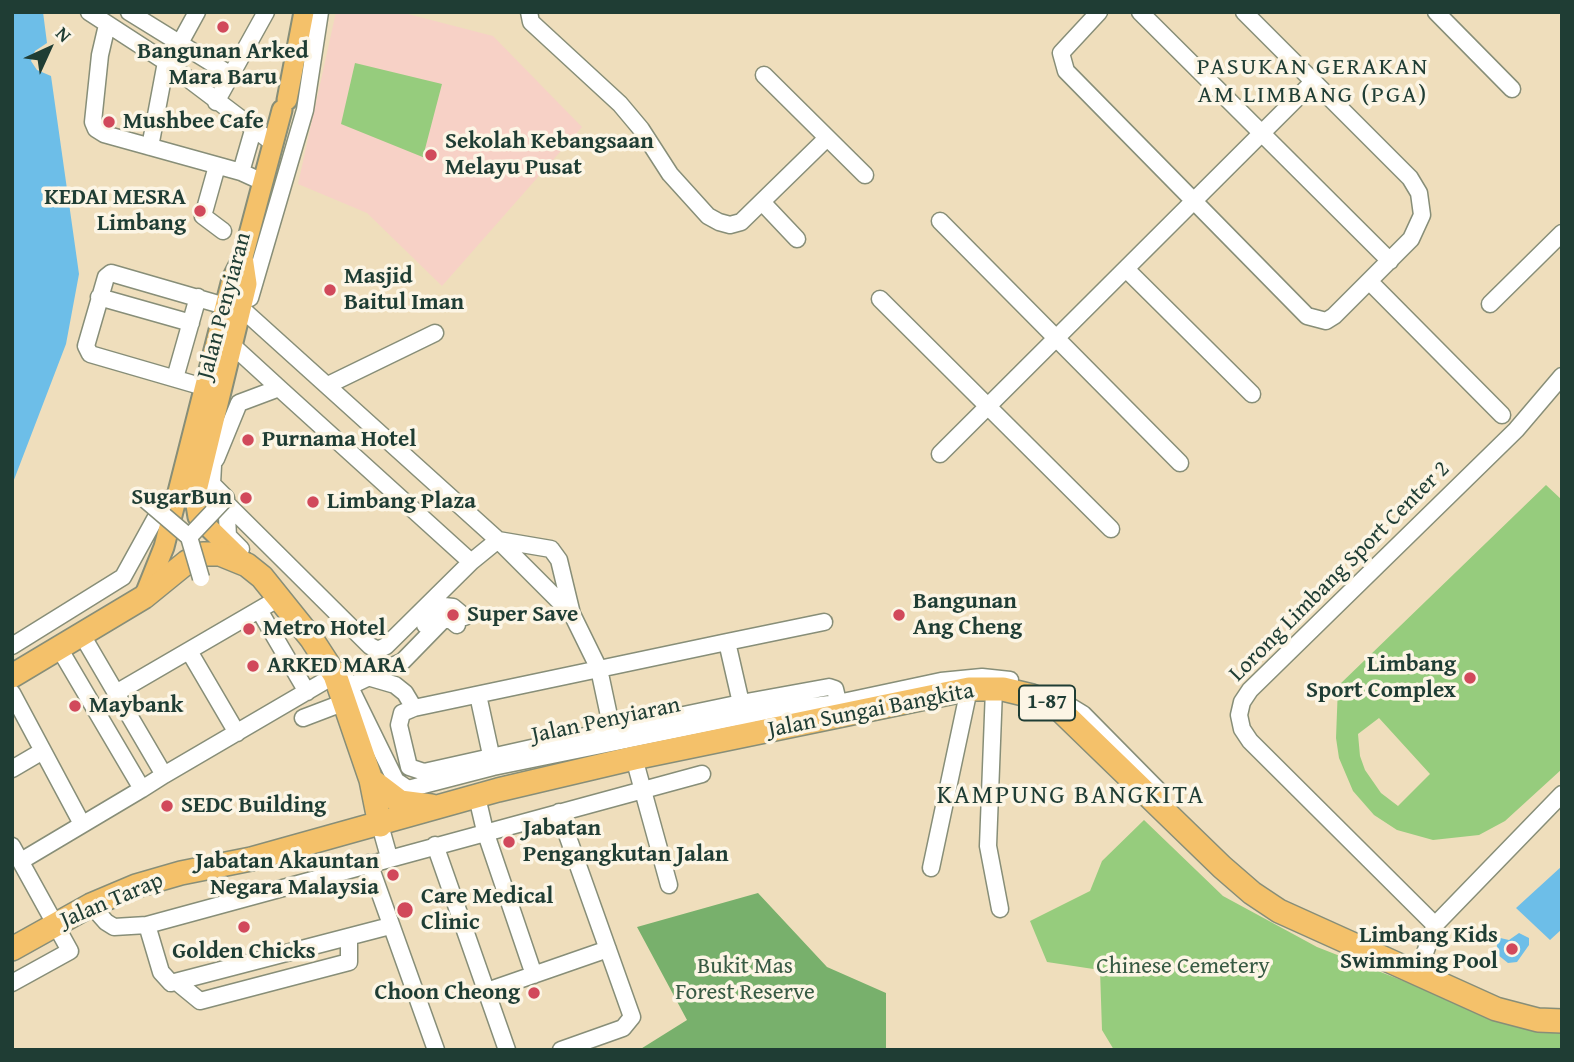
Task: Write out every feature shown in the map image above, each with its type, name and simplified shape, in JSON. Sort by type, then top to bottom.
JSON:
[{"type":"highway","points":[[12,676],[144,597],[187,562],[204,554],[220,554],[247,565],[281,597],[343,686],[371,780],[380,825]]},
{"type":"highway","name":"Jalan Sungai Bangkita","points":[[380,825],[488,794],[634,758],[754,716],[839,709],[970,689],[994,689],[1032,696],[1059,709],[1252,894],[1279,911],[1419,970],[1496,1009],[1538,1020],[1562,1021]]},
{"type":"highway","points":[[347,833],[366,806],[371,780]]},
{"type":"highway","name":"1-87","points":[[371,780],[400,802],[416,806],[444,806]]},
{"type":"highway","name":"Jalan Tarap","points":[[12,949],[91,905],[136,886],[380,825]]},
{"type":"main road","points":[[144,597],[164,547],[175,509],[223,394],[237,309],[247,284],[243,257],[285,105],[304,12]]},
{"type":"main road","points":[[237,309],[234,347],[195,499],[198,517],[226,539],[247,565]]},
{"type":"street","points":[[89,12],[166,62],[273,143]]},
{"type":"street","points":[[129,12],[231,75]]},
{"type":"street","points":[[180,43],[197,12]]},
{"type":"street","points":[[216,102],[265,12]]},
{"type":"street","name":"Jalan Penyiaran","points":[[237,309],[305,110],[320,12]]},
{"type":"street","points":[[529,12],[531,22],[620,104],[641,129],[670,174],[708,216],[730,225],[741,222],[827,138]]},
{"type":"street","points":[[1099,12],[1066,44],[1061,52],[1061,62],[1307,316],[1316,321],[1325,321],[1334,316],[1390,261],[1417,228],[1422,215],[1419,193],[1409,178],[1244,12]]},
{"type":"street","points":[[1140,12],[1390,261]]},
{"type":"street","points":[[1436,12],[1512,89]]},
{"type":"street","points":[[107,25],[100,55],[93,122],[104,134],[241,172],[263,182]]},
{"type":"street","points":[[150,147],[166,62]]},
{"type":"street","points":[[764,75],[865,175]]},
{"type":"street","points":[[940,454],[1314,82]]},
{"type":"street","points":[[241,172],[254,127]]},
{"type":"street","points":[[217,166],[203,216],[223,231]]},
{"type":"street","points":[[762,202],[797,239]]},
{"type":"street","points":[[940,221],[1180,463]]},
{"type":"street","points":[[1490,304],[1562,233]]},
{"type":"street","points":[[1126,269],[1252,394]]},
{"type":"street","points":[[279,388],[223,394],[87,353],[86,346],[106,277],[114,273],[237,309],[328,386],[498,540],[572,614]]},
{"type":"street","points":[[1369,281],[1502,415]]},
{"type":"street","points":[[99,297],[191,323]]},
{"type":"street","points":[[175,378],[198,298]]},
{"type":"street","points":[[880,299],[1111,529]]},
{"type":"street","points":[[328,386],[435,333]]},
{"type":"street","points":[[234,347],[471,562]]},
{"type":"street","name":"Lorong Limbang Sport Center 2","points":[[1435,925],[1250,741],[1241,722],[1242,702],[1250,690],[1516,430],[1560,381]]},
{"type":"street","name":"Jalan Penyiaran","points":[[223,394],[214,443],[212,484],[226,501],[226,539],[305,616],[396,781],[408,789],[492,761],[754,716]]},
{"type":"street","points":[[141,496],[188,537],[201,578]]},
{"type":"street","points":[[188,537],[226,501],[370,646],[378,650],[386,646]]},
{"type":"street","points":[[12,646],[123,577],[155,519],[175,509]]},
{"type":"street","points":[[226,539],[243,520]]},
{"type":"street","points":[[370,674],[386,646],[471,562],[498,540],[544,546],[556,554],[572,614],[598,669],[612,730]]},
{"type":"street","points":[[116,693],[281,597]]},
{"type":"street","points":[[21,861],[307,692],[343,686],[370,674],[394,657],[444,606],[453,607],[461,621]]},
{"type":"street","points":[[259,610],[307,692]]},
{"type":"street","points":[[824,622],[414,708],[402,712],[398,725],[406,760],[416,771],[492,761],[612,730],[754,716],[829,687],[835,690],[839,709],[941,681],[982,677],[1015,681],[1053,695],[1083,714],[1248,882],[1273,899],[1419,970],[1502,1005],[1562,1012]]},
{"type":"street","points":[[82,635],[164,775]]},
{"type":"street","points":[[727,642],[754,716]]},
{"type":"street","points":[[59,648],[142,789]]},
{"type":"street","points":[[189,651],[237,733]]},
{"type":"street","points":[[370,674],[395,685],[405,693],[414,708]]},
{"type":"street","points":[[303,718],[343,686]]},
{"type":"street","points":[[932,867],[970,689]]},
{"type":"street","points":[[994,689],[988,846],[1000,909]]},
{"type":"street","points":[[12,693],[41,752],[82,824]]},
{"type":"street","points":[[478,695],[492,761],[485,831],[534,975]]},
{"type":"street","points":[[14,768],[41,752]]},
{"type":"street","points":[[634,758],[669,885]]},
{"type":"street","points":[[91,905],[114,927],[147,925],[702,774]]},
{"type":"street","points":[[1419,970],[1435,925],[1562,794]]},
{"type":"street","points":[[559,812],[631,1010],[629,1024],[561,1050]]},
{"type":"street","points":[[380,825],[389,857]]},
{"type":"street","points":[[435,845],[507,1050]]},
{"type":"street","points":[[12,846],[70,951],[12,983]]},
{"type":"street","points":[[369,863],[436,1050]]},
{"type":"street","points":[[147,925],[161,972],[171,983],[390,926]]},
{"type":"street","points":[[178,983],[200,1001],[349,962],[349,937]]},
{"type":"street","points":[[488,991],[608,949]]},
{"type":"shaded area","name":"Sekolah Kebangsaan Melayu Pusat","points":[[336,12],[400,12],[493,36],[582,127],[442,286],[367,213],[298,184]]},
{"type":"green space","points":[[355,63],[442,84],[425,149],[433,152],[430,160],[341,124]]},
{"type":"green space","name":"Limbang Sport Complex","points":[[1546,485],[1562,500],[1562,769],[1505,821],[1479,835],[1433,840],[1397,830],[1374,815],[1353,791],[1339,758],[1336,738],[1338,686]],"holes":[[[1379,718],[1430,774],[1398,806],[1381,793],[1365,770],[1360,756],[1358,734]]]},
{"type":"green space","name":"Chinese Cemetery","points":[[1144,820],[1223,896],[1317,947],[1457,1002],[1562,1025],[1562,1050],[1114,1050],[1102,1030],[1100,970],[1047,962],[1030,921],[1090,891],[1102,861]]},
{"type":"green space","name":"Bukit Mas Forest Reserve","points":[[758,893],[827,967],[886,993],[886,1050],[639,1050],[687,1020],[637,927]]},
{"type":"water","points":[[12,12],[43,12],[47,43],[35,51],[31,61],[37,70],[51,76],[79,274],[66,344],[12,485]]},
{"type":"water","points":[[1562,866],[1562,929],[1550,940],[1516,908]]},
{"type":"water","name":"Limbang Kids Swimming Pool","points":[[1519,933],[1529,938],[1529,945],[1517,962],[1508,963],[1498,955],[1496,937],[1509,940]]},
{"type":"place","name":"Bangunan Arked Mara Baru","points":[[223,27]]},
{"type":"place","name":"Mushbee Cafe","points":[[109,122]]},
{"type":"place","name":"Sekolah Kebangsaan Melayu Pusat","points":[[431,155]]},
{"type":"place","name":"KEDAI MESRA Limbang","points":[[200,211]]},
{"type":"place","name":"Masjid Baitul Iman","points":[[330,290]]},
{"type":"place","name":"Purnama Hotel","points":[[248,440]]},
{"type":"place","name":"SugarBun","points":[[246,498]]},
{"type":"place","name":"Limbang Plaza","points":[[313,502]]},
{"type":"place","name":"Super Save","points":[[453,615]]},
{"type":"place","name":"Bangunan Ang Cheng","points":[[899,615]]},
{"type":"place","name":"Metro Hotel","points":[[249,629]]},
{"type":"place","name":"ARKED MARA","points":[[253,666]]},
{"type":"place","name":"Limbang Sport Complex","points":[[1470,678]]},
{"type":"place","name":"Maybank","points":[[75,706]]},
{"type":"place","name":"SEDC Building","points":[[167,806]]},
{"type":"place","name":"Jabatan Pengangkutan Jalan","points":[[509,842]]},
{"type":"place","name":"Jabatan Akauntan Negara Malaysia","points":[[393,875]]},
{"type":"place","name":"Care Medical Clinic","points":[[405,910]]},
{"type":"place","name":"Golden Chicks","points":[[244,927]]},
{"type":"place","name":"Limbang Kids Swimming Pool","points":[[1512,949]]},
{"type":"place","name":"Choon Cheong","points":[[534,993]]},
{"type":"district","name":"PASUKAN GERAKAN AM LIMBANG (PGA)","points":[[1313,82]]},
{"type":"district","name":"KAMPUNG BANGKITA","points":[[1071,796]]}]
